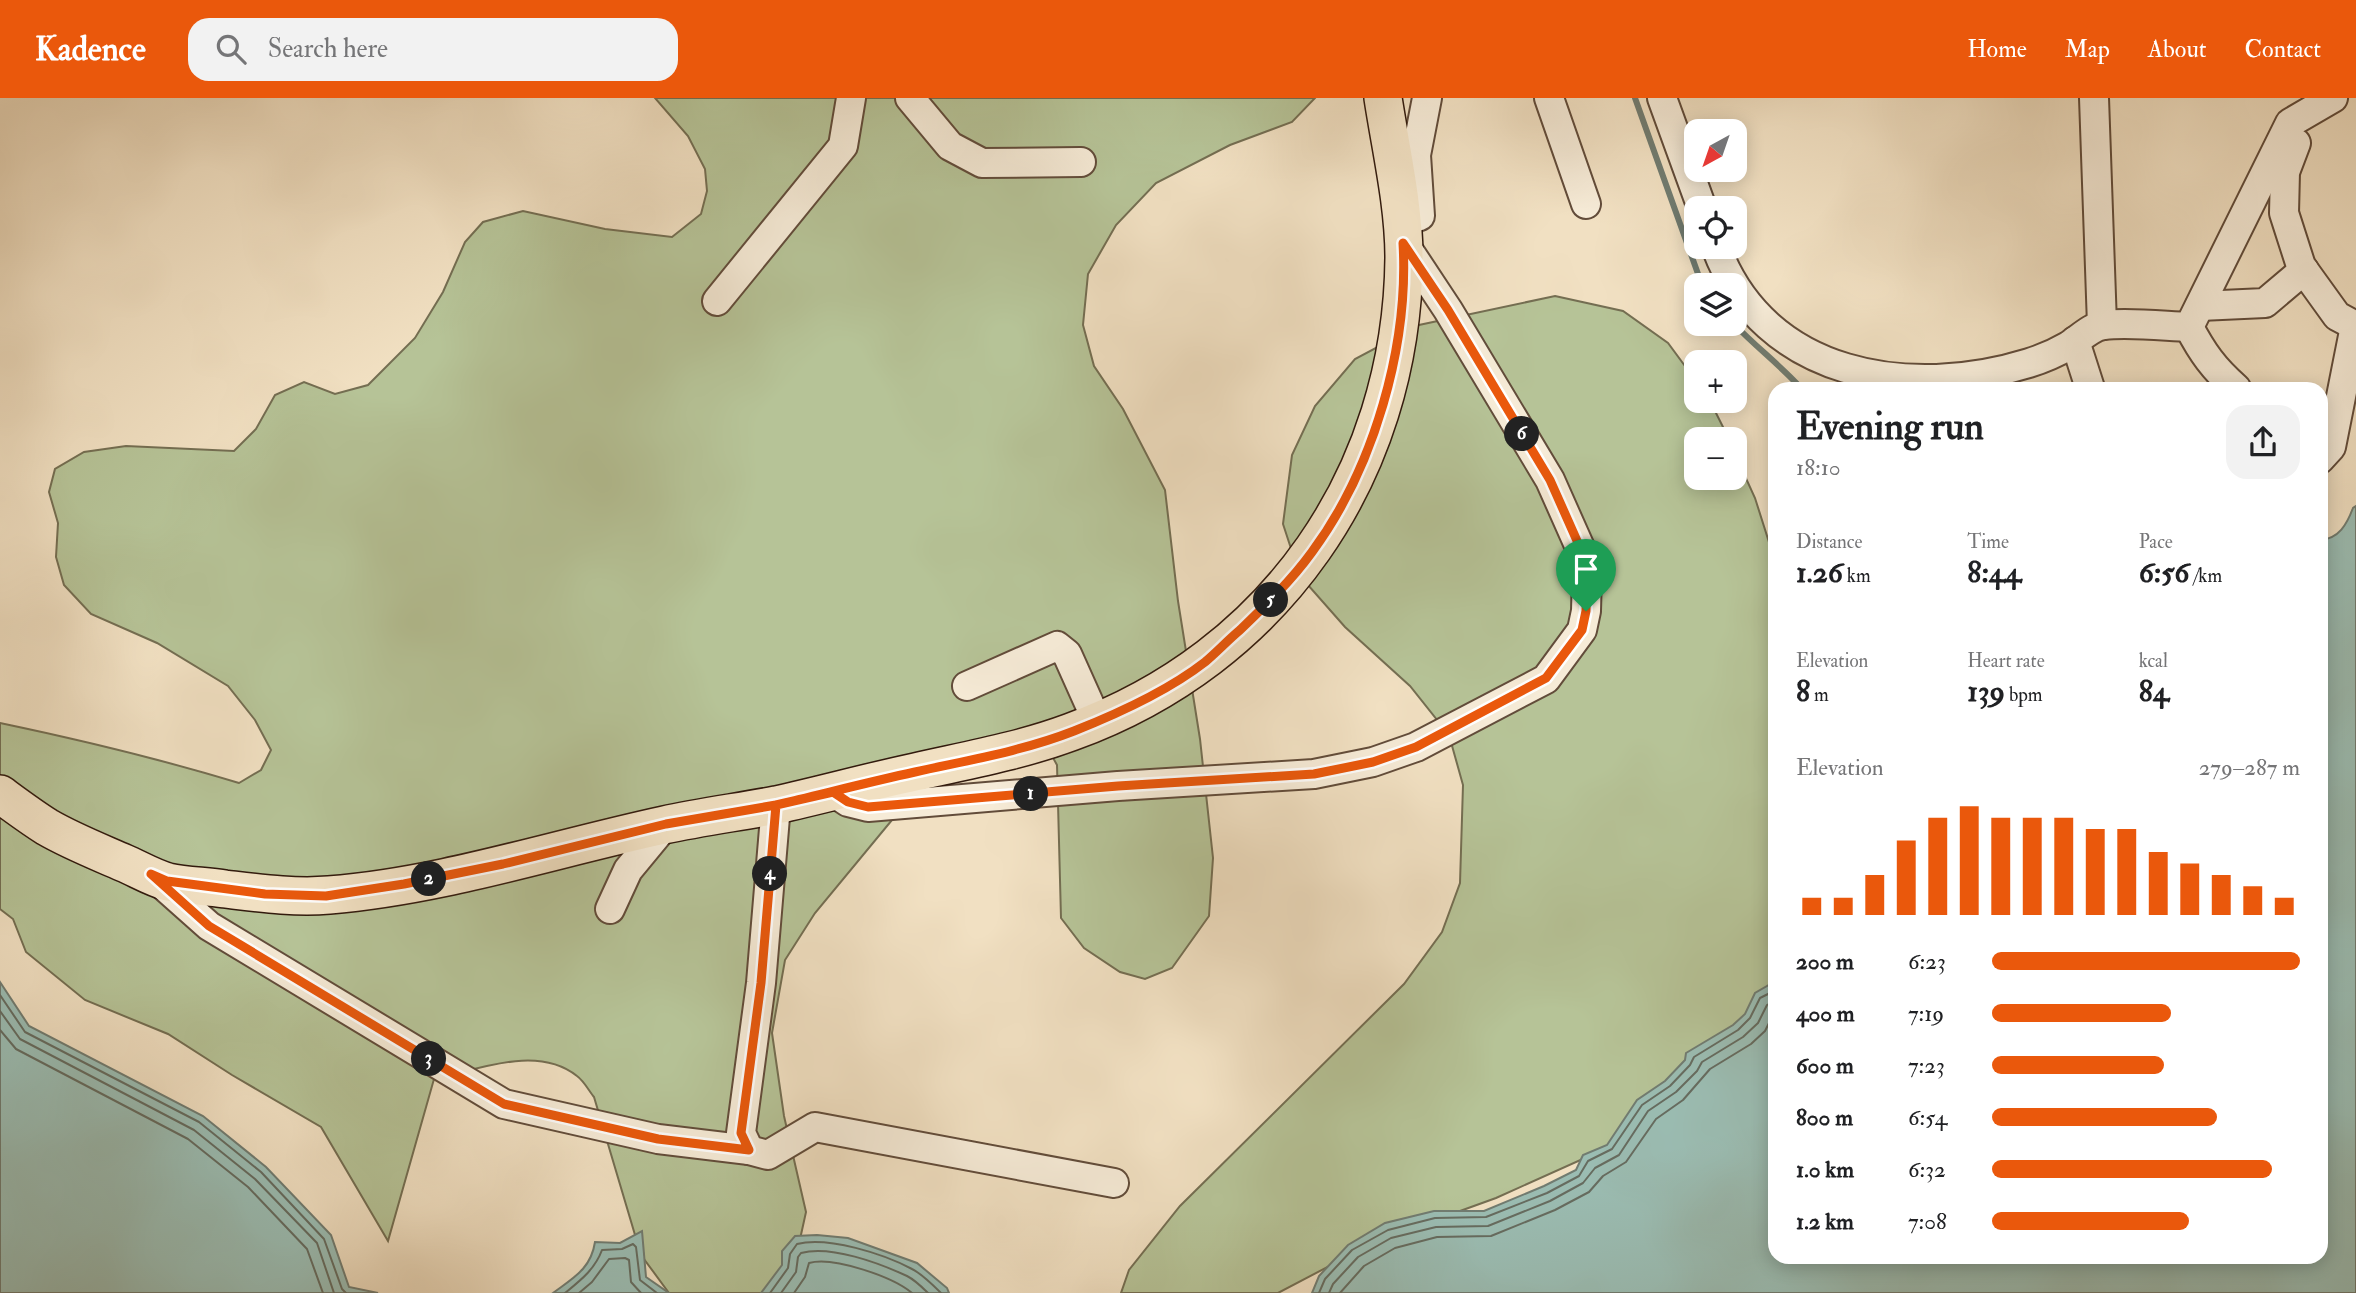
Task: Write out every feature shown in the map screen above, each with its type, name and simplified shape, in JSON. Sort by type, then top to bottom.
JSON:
[{"type":"main road","points":[[0,794],[47,827],[167,881],[253,892],[326,896],[404,884],[491,866],[666,824],[776,805],[1004,754],[1097,721],[1142,701],[1205,663],[1269,602],[1312,552],[1342,504],[1369,447],[1387,390],[1398,333],[1402,232],[1383,98]]},
{"type":"street","points":[[717,301],[843,146],[851,98]]},
{"type":"street","points":[[910,98],[950,146],[982,163],[1081,162]]},
{"type":"street","points":[[833,792],[848,802],[868,807],[1118,786],[1314,774],[1373,762],[1416,747],[1546,678],[1582,630],[1586,611],[1587,573],[1582,552],[1550,480],[1402,232],[1420,216],[1416,155],[1427,98]]},
{"type":"street","points":[[1549,98],[1587,204]]},
{"type":"street","points":[[1662,98],[1698,196]]},
{"type":"street","points":[[2094,98],[2102,325]]},
{"type":"street","points":[[2230,382],[2202,353],[2194,316],[2290,123],[2333,98]]},
{"type":"street","points":[[2306,114],[2286,172],[2284,213],[2304,270],[2337,316],[2356,326],[2331,447],[2328,450]]},
{"type":"street","points":[[1721,259],[1726,273],[1758,315],[1790,344],[1826,363],[1876,375],[1932,381],[1990,374],[2032,363],[2102,325],[2194,316],[2265,303],[2304,270]]},
{"type":"street","points":[[2069,345],[2074,382]]},
{"type":"street","points":[[2069,345],[2087,382]]},
{"type":"street","points":[[967,686],[1057,646],[1067,654],[1097,721]]},
{"type":"street","points":[[749,1150],[741,1133],[761,983],[776,805]]},
{"type":"street","points":[[610,909],[628,870],[666,824]]},
{"type":"street","points":[[151,874],[209,926],[504,1104],[658,1139],[749,1150],[768,1155],[815,1127],[1114,1183]]},
{"type":"green space","points":[[655,98],[1315,98],[1292,122],[1230,145],[1156,183],[1116,225],[1088,274],[1083,325],[1094,366],[1123,409],[1165,490],[1178,601],[1200,739],[1213,858],[1209,916],[1172,968],[1145,979],[1120,972],[1084,948],[1061,918],[1057,765],[1046,745],[972,745],[906,803],[815,913],[785,960],[772,1033],[784,1116],[806,1212],[795,1262],[771,1293],[669,1293],[641,1255],[594,1097],[577,1076],[544,1062],[507,1062],[434,1079],[388,1241],[321,1127],[168,1034],[85,1000],[26,952],[13,919],[0,909],[0,723],[120,750],[239,783],[261,770],[271,750],[255,720],[228,686],[157,643],[91,614],[64,585],[56,557],[58,523],[49,492],[55,469],[84,452],[126,446],[234,451],[256,429],[275,395],[304,382],[335,394],[368,385],[415,338],[443,292],[465,242],[483,222],[523,211],[605,229],[672,237],[701,214],[707,191],[705,169],[688,136]]},
{"type":"green space","points":[[1555,296],[1623,311],[1668,343],[1684,365],[1684,413],[1716,413],[1723,427],[1684,427],[1684,490],[1747,490],[1747,480],[1768,539],[1768,1076],[1496,1198],[1377,1241],[1278,1293],[1121,1293],[1129,1270],[1180,1206],[1404,984],[1442,932],[1460,883],[1463,785],[1449,735],[1410,686],[1345,627],[1300,576],[1283,524],[1292,455],[1315,406],[1355,359],[1419,325]]},
{"type":"water","points":[[2356,506],[2356,1293],[1312,1293],[1319,1276],[1348,1245],[1385,1223],[1434,1211],[1484,1211],[1576,1170],[1583,1155],[1607,1145],[1637,1100],[1665,1081],[1685,1060],[1686,1053],[1733,1025],[1745,1014],[1755,993],[1768,985],[1768,1264],[2328,1264],[2328,539],[2345,525]]},
{"type":"water","points":[[0,982],[29,1026],[203,1116],[266,1167],[331,1235],[349,1287],[378,1293],[0,1293]]},
{"type":"water","points":[[642,1231],[646,1277],[669,1293],[553,1293],[585,1266],[595,1242],[620,1243]]},
{"type":"water","points":[[795,1236],[848,1238],[917,1263],[947,1288],[949,1293],[761,1293],[782,1265],[782,1251]]},
{"type":"waterway","points":[[1635,98],[1698,273]]},
{"type":"waterway","points":[[1747,336],[1795,382]]},
{"type":"route","points":[[1586,611],[1582,630],[1546,678],[1416,747],[1373,762],[1314,774],[1118,786],[868,807],[848,802],[833,792],[776,805],[666,824],[503,864],[326,896],[265,894],[167,881],[151,874],[209,926],[504,1104],[658,1139],[749,1150],[741,1133],[761,983],[776,805],[914,772],[1004,754],[1073,732],[1142,701],[1205,663],[1269,602],[1312,552],[1342,504],[1369,447],[1387,390],[1398,333],[1403,243],[1448,310],[1550,480],[1582,552],[1587,573],[1586,611]]}]
